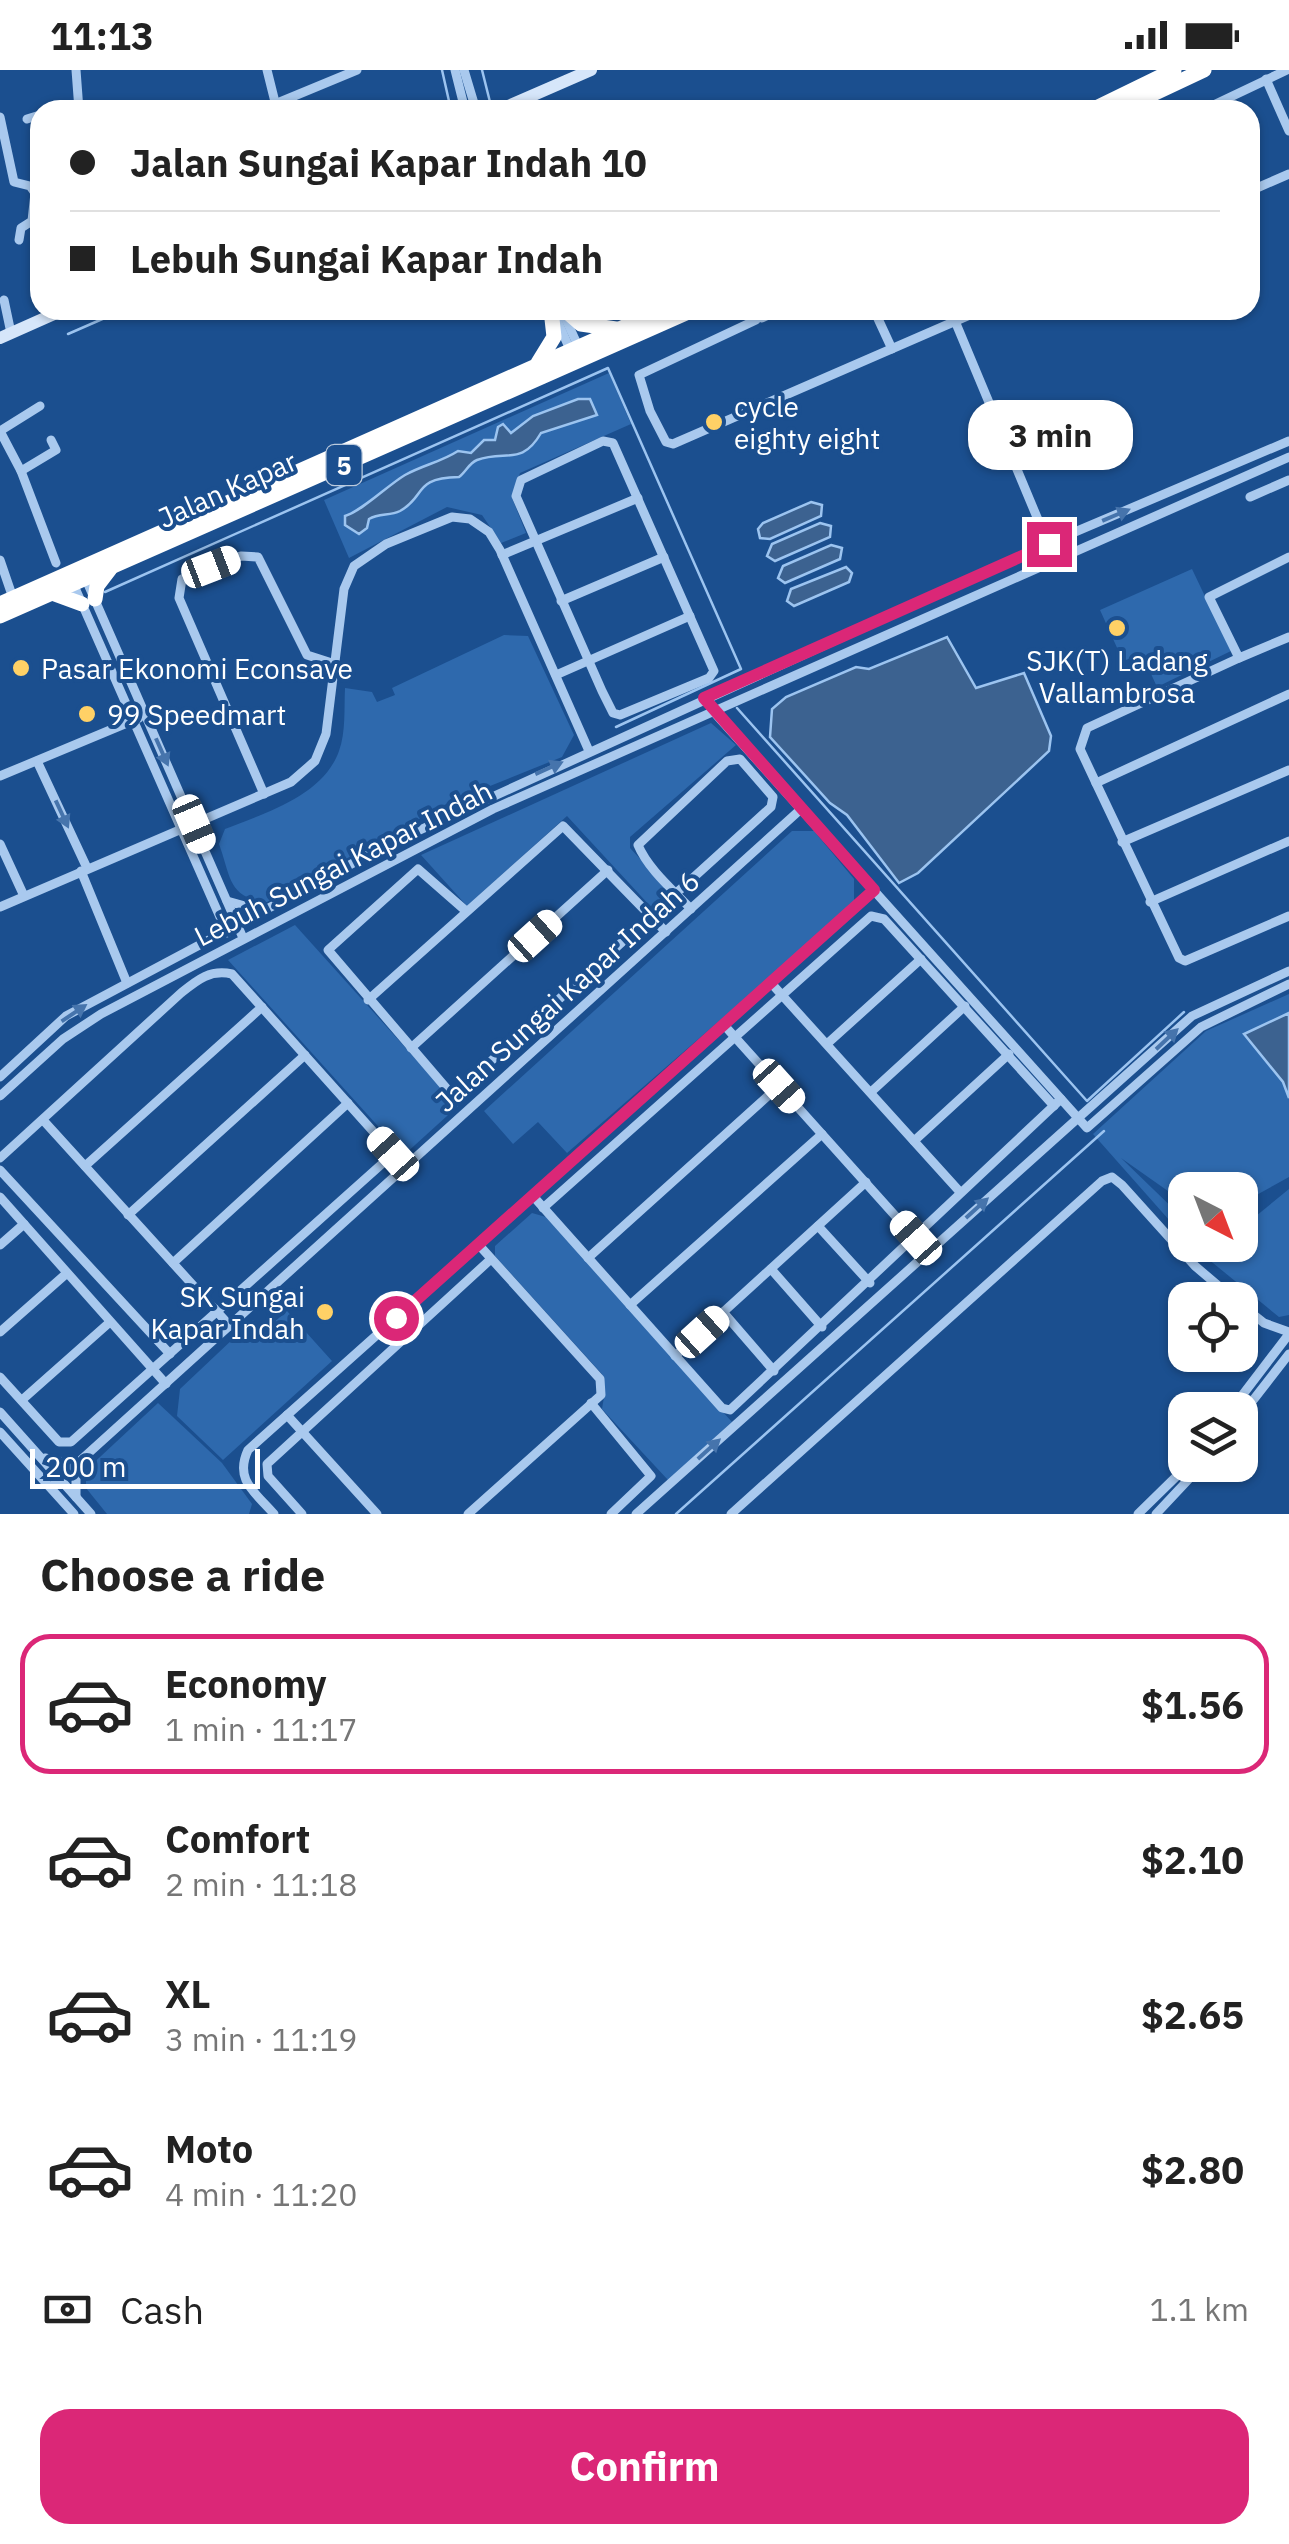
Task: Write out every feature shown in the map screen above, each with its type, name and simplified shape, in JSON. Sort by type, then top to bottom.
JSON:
[{"type":"highway","points":[[1133,100],[1174,70]]},
{"type":"highway","points":[[1133,100],[1204,70]]},
{"type":"highway","points":[[528,372],[552,347],[552,320]]},
{"type":"highway","points":[[576,320],[620,330]]},
{"type":"highway","name":"Jalan Kapar","points":[[6,601],[528,372],[577,356],[641,320]]},
{"type":"highway","name":"Jalan Kapar","points":[[0,616],[52,593],[73,573],[112,566],[577,356],[668,320]]},
{"type":"highway","points":[[52,593],[88,602],[112,566]]},
{"type":"street","points":[[76,70],[78,100]]},
{"type":"street","points":[[267,70],[274,100]]},
{"type":"street","points":[[291,100],[357,70]]},
{"type":"street","points":[[454,70],[463,100]]},
{"type":"street","points":[[464,70],[473,100]]},
{"type":"street","points":[[524,100],[591,70]]},
{"type":"street","points":[[1224,100],[1287,70]]},
{"type":"street","points":[[1266,79],[1289,131]]},
{"type":"street","points":[[531,100],[550,89]]},
{"type":"street","points":[[26,119],[30,118]]},
{"type":"street","points":[[2,120],[14,182],[30,186]]},
{"type":"street","points":[[1260,187],[1289,174]]},
{"type":"street","points":[[20,240],[22,228],[30,222]]},
{"type":"street","points":[[4,300],[6,335],[40,320]]},
{"type":"street","points":[[557,320],[577,356]]},
{"type":"street","points":[[566,320],[577,356]]},
{"type":"street","points":[[757,320],[639,375],[650,411],[666,442],[673,444],[955,321],[1054,558]]},
{"type":"street","points":[[879,320],[892,349]]},
{"type":"street","points":[[40,406],[0,431],[146,715],[243,938]]},
{"type":"street","points":[[21,471],[56,450],[52,440]]},
{"type":"street","points":[[603,441],[613,443],[714,671],[709,678],[616,715],[534,542],[516,496],[521,480],[603,441]]},
{"type":"street","points":[[951,588],[1289,442]]},
{"type":"street","points":[[951,588],[988,578],[995,584],[1289,457]]},
{"type":"street","points":[[1250,496],[1289,480]]},
{"type":"street","points":[[502,556],[638,498]]},
{"type":"street","points":[[0,907],[292,782],[315,761],[326,734],[344,589],[354,566],[386,544],[452,517],[470,519],[489,532],[589,750]]},
{"type":"street","points":[[264,794],[179,598],[182,579],[241,556],[258,557],[307,654],[335,664]]},
{"type":"street","points":[[561,600],[664,557]]},
{"type":"street","points":[[1240,658],[1210,594],[1289,557]]},
{"type":"street","points":[[0,560],[6,601]]},
{"type":"street","name":"Lebuh Sungai Kapar Indah","points":[[0,1096],[77,1028],[243,938],[492,810],[995,584]]},
{"type":"street","name":"Lebuh Sungai Kapar Indah","points":[[0,1076],[66,1016],[484,797],[951,588]]},
{"type":"street","points":[[88,602],[133,720],[232,944]]},
{"type":"street","points":[[556,676],[690,616]]},
{"type":"street","points":[[1289,637],[1090,724],[1083,732],[1080,749],[1174,954],[1185,961],[1289,916]]},
{"type":"street","points":[[1096,783],[1289,694]]},
{"type":"street","points":[[704,698],[1058,1103]]},
{"type":"street","points":[[0,776],[146,715]]},
{"type":"street","name":"Jalan Sungai Kapar Indah 6","points":[[466,911],[418,868],[331,944],[329,955],[453,1096],[652,916],[776,802],[740,759],[734,758],[640,840],[638,848],[677,893]]},
{"type":"street","points":[[37,760],[127,983]]},
{"type":"street","points":[[1122,842],[1289,770]]},
{"type":"street","name":"Jalan Sungai Kapar Indah 6","points":[[51,1487],[801,809]]},
{"type":"street","points":[[368,1000],[563,826],[666,932]]},
{"type":"street","points":[[1150,902],[1289,841]]},
{"type":"street","points":[[0,844],[24,896]]},
{"type":"street","points":[[411,1048],[608,870]]},
{"type":"street","points":[[274,1514],[242,1480],[240,1466],[248,1450],[874,890]]},
{"type":"street","points":[[677,893],[691,909]]},
{"type":"street","points":[[227,901],[262,911]]},
{"type":"street","points":[[206,941],[216,908]]},
{"type":"street","points":[[543,1208],[871,916],[884,920],[1058,1103],[1094,1121],[1201,1027],[1289,984]]},
{"type":"street","points":[[828,1044],[921,959]]},
{"type":"street","points":[[636,1514],[1192,1016],[1289,971]]},
{"type":"street","points":[[0,1158],[180,993],[209,974],[232,974],[405,1167]]},
{"type":"street","points":[[771,983],[960,1192]]},
{"type":"street","points":[[871,1092],[965,1006]]},
{"type":"street","points":[[84,1166],[262,1008]]},
{"type":"street","points":[[724,1024],[916,1238]]},
{"type":"street","points":[[914,1140],[1009,1054]]},
{"type":"street","points":[[128,1214],[305,1056]]},
{"type":"street","points":[[588,1258],[779,1086]]},
{"type":"street","points":[[453,1096],[467,1111]]},
{"type":"street","points":[[173,1264],[348,1103]]},
{"type":"street","points":[[532,1196],[722,1408],[730,1410],[1058,1103]]},
{"type":"street","points":[[43,1120],[230,1326]]},
{"type":"street","points":[[630,1306],[822,1134]]},
{"type":"street","points":[[0,1376],[59,1442],[71,1442],[393,1154]]},
{"type":"street","points":[[0,1170],[170,1354]]},
{"type":"street","points":[[731,1514],[1102,1181],[1112,1178],[1122,1185],[1214,1282]]},
{"type":"street","points":[[675,1356],[866,1182]]},
{"type":"street","points":[[0,1197],[166,1384]]},
{"type":"street","points":[[0,1244],[24,1224]]},
{"type":"street","points":[[818,1226],[870,1283]]},
{"type":"street","points":[[468,1514],[601,1395],[600,1378],[478,1244]]},
{"type":"street","points":[[302,1514],[266,1470],[491,1258]]},
{"type":"street","points":[[770,1269],[822,1327]]},
{"type":"street","points":[[0,1332],[66,1273]]},
{"type":"street","points":[[723,1312],[774,1371]]},
{"type":"street","points":[[1258,1319],[1279,1343]]},
{"type":"street","points":[[22,1400],[110,1322]]},
{"type":"street","points":[[1264,1324],[1279,1343]]},
{"type":"street","points":[[1243,1392],[1279,1343]]},
{"type":"street","points":[[1258,1394],[1288,1356]]},
{"type":"street","points":[[592,1404],[652,1476],[611,1514]]},
{"type":"street","points":[[0,1412],[91,1514]]},
{"type":"street","points":[[287,1415],[377,1514]]},
{"type":"street","points":[[0,1432],[74,1514]]},
{"type":"street","points":[[40,1456],[76,1466],[76,1497]]},
{"type":"street","points":[[1138,1514],[1171,1482]]},
{"type":"street","points":[[1156,1514],[1186,1482]]},
{"type":"shaded area","points":[[609,373],[631,424],[520,473],[512,498],[526,533],[501,543],[482,515],[447,507],[349,558],[324,500]]},
{"type":"shaded area","points":[[578,399],[590,399],[597,415],[541,433],[520,453],[477,460],[459,477],[427,484],[400,511],[369,519],[367,528],[359,534],[345,525],[345,516],[405,475],[458,451],[471,453],[484,440],[495,440],[498,427],[503,424],[511,433],[533,416]]},
{"type":"shaded area","points":[[811,502],[822,505],[821,516],[770,539],[760,538],[758,529],[763,523]]},
{"type":"shaded area","points":[[820,523],[831,526],[830,537],[775,561],[767,556],[772,544]]},
{"type":"shaded area","points":[[831,545],[842,548],[840,559],[785,583],[778,578],[783,566]]},
{"type":"shaded area","points":[[846,567],[852,573],[849,582],[794,606],[787,601],[791,589]]},
{"type":"shaded area","points":[[1192,569],[1231,651],[1157,687],[1142,654],[1123,661],[1100,610]]},
{"type":"shaded area","points":[[504,635],[528,636],[574,735],[562,757],[450,802],[267,902],[238,891],[219,844],[225,829],[291,801],[320,780],[341,744],[345,688],[372,692],[377,702],[395,695],[392,688]]},
{"type":"shaded area","points":[[947,637],[976,688],[1024,673],[1051,736],[1049,751],[918,873],[899,883],[847,815],[830,803],[770,737],[772,709],[786,697],[856,667],[869,669]]},
{"type":"shaded area","points":[[711,723],[736,745],[630,837],[630,848],[670,891],[652,908],[567,816],[467,906],[421,855]]},
{"type":"shaded area","points":[[792,831],[814,831],[854,879],[854,904],[567,1153],[538,1122],[513,1144],[484,1111]]},
{"type":"shaded area","points":[[295,925],[458,1106],[404,1155],[228,960]]},
{"type":"shaded area","points":[[1289,994],[1289,1013],[1245,1034],[1283,1082],[1289,1098],[1289,1177],[1258,1194],[1258,1172],[1168,1172],[1168,1191],[1121,1158],[1168,1204],[1168,1219],[1093,1134],[1206,1031]]},
{"type":"shaded area","points":[[1289,1013],[1289,1098],[1283,1082],[1244,1034]]},
{"type":"shaded area","points":[[1289,1189],[1289,1315],[1279,1317],[1258,1300],[1258,1282],[1236,1282],[1212,1262],[1258,1262],[1258,1214]]},
{"type":"shaded area","points":[[532,1213],[546,1217],[732,1422],[668,1480],[602,1409],[602,1374],[495,1256],[495,1246]]},
{"type":"shaded area","points":[[287,1311],[332,1361],[223,1460],[177,1416],[180,1389],[253,1320],[264,1331]]},
{"type":"shaded area","points":[[158,1403],[222,1463],[252,1504],[249,1514],[107,1514],[86,1488],[86,1470]]},
{"type":"waterway","points":[[442,70],[449,100]]},
{"type":"waterway","points":[[482,70],[490,100]]},
{"type":"waterway","points":[[68,334],[100,320]]},
{"type":"waterway","points":[[105,592],[608,368],[741,669],[616,727]]},
{"type":"waterway","points":[[737,708],[1087,1101],[1184,1012]]},
{"type":"waterway","points":[[676,1514],[1104,1131]]},
{"type":"place","name":"cycle eighty eight","points":[[714,422]]},
{"type":"place","name":"SJK(T) Ladang Vallambrosa","points":[[1117,628]]},
{"type":"place","name":"Pasar Ekonomi Econsave","points":[[21,668]]},
{"type":"place","name":"99 Speedmart","points":[[87,714]]},
{"type":"place","name":"SK Sungai Kapar Indah","points":[[325,1312]]},
{"type":"route","points":[[396,1318],[874,890],[704,698],[1049,544]]}]
